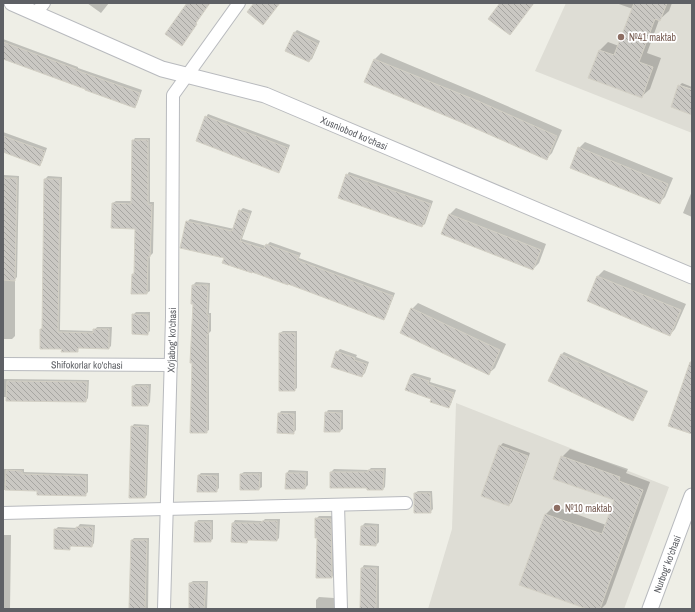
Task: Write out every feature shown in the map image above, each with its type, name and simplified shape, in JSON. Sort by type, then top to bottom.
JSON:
[{"type":"street","name":"Xusniobod ko'chasi","points":[[12,3],[40,8],[162,69],[265,95],[692,276]]},
{"type":"street","name":"Xo'jabog' ko'chasi","points":[[164,609],[171,365],[173,95],[239,3]]},
{"type":"street","name":"Shifokorlar ko'chasi","points":[[3,364],[171,365]]},
{"type":"street","name":"Nurbog' ko'chasi","points":[[650,609],[692,496]]},
{"type":"street","points":[[3,513],[406,503]]},
{"type":"street","points":[[338,505],[341,609]]},
{"type":"shaded area","name":"№41 maktab","points":[[566,3],[692,3],[692,133],[535,71]]},
{"type":"shaded area","name":"№10 maktab","points":[[456,403],[669,487],[624,609],[428,609],[452,529]]},
{"type":"building","points":[[187,3],[210,3],[182,46],[165,34]]},
{"type":"building","points":[[254,3],[280,3],[263,25],[247,12]]},
{"type":"building","points":[[500,3],[534,3],[510,35],[488,19]]},
{"type":"building","points":[[634,3],[667,3],[660,21],[655,19],[639,62],[653,67],[642,98],[588,78],[599,50],[614,55]]},
{"type":"building","points":[[294,32],[318,44],[309,62],[285,51]]},
{"type":"building","points":[[3,42],[140,93],[135,108],[3,59]]},
{"type":"building","points":[[374,59],[478,101],[557,136],[547,160],[364,82]]},
{"type":"building","points":[[678,85],[692,90],[692,115],[671,107]]},
{"type":"building","points":[[205,116],[288,148],[279,173],[196,141]]},
{"type":"building","points":[[3,136],[45,151],[40,166],[3,152]]},
{"type":"building","points":[[132,140],[148,140],[148,204],[152,205],[147,294],[131,294],[132,274],[134,274],[135,229],[111,228],[112,203],[131,204]]},
{"type":"building","points":[[578,147],[668,184],[660,204],[570,168]]},
{"type":"building","points":[[346,174],[431,204],[422,227],[338,198]]},
{"type":"building","points":[[3,178],[17,178],[15,281],[3,280]]},
{"type":"building","points":[[44,179],[60,179],[58,332],[93,333],[93,329],[109,329],[109,349],[78,348],[78,352],[61,352],[62,349],[40,349],[40,329],[42,329]]},
{"type":"building","points":[[239,210],[250,214],[240,241],[264,249],[266,244],[299,256],[297,260],[393,296],[384,320],[288,284],[222,263],[224,258],[180,248],[186,221],[232,231]]},
{"type":"building","points":[[449,214],[541,250],[533,270],[441,234]]},
{"type":"building","points":[[597,276],[681,310],[670,336],[587,301]]},
{"type":"building","points":[[192,285],[208,285],[207,315],[209,315],[207,335],[207,433],[190,433],[192,363],[190,363],[193,304],[191,304]]},
{"type":"building","points":[[411,308],[500,350],[489,375],[400,333]]},
{"type":"building","points":[[132,314],[148,315],[148,335],[132,334]]},
{"type":"building","points":[[279,333],[295,333],[295,391],[279,391]]},
{"type":"building","points":[[336,351],[355,358],[354,360],[367,364],[362,377],[331,367]]},
{"type":"building","points":[[561,354],[646,393],[633,421],[548,381]]},
{"type":"building","points":[[690,362],[692,362],[692,434],[668,426]]},
{"type":"building","points":[[411,375],[429,381],[428,384],[454,393],[449,408],[430,402],[431,399],[405,390]]},
{"type":"building","points":[[7,381],[87,382],[86,402],[6,401]]},
{"type":"building","points":[[132,386],[148,386],[148,406],[132,406]]},
{"type":"building","points":[[325,412],[341,413],[340,432],[324,432]]},
{"type":"building","points":[[278,413],[294,414],[294,434],[277,433]]},
{"type":"building","points":[[131,426],[147,427],[145,498],[129,498]]},
{"type":"building","points":[[499,445],[528,456],[509,506],[481,496]]},
{"type":"building","points":[[561,456],[620,477],[619,481],[643,490],[600,609],[587,609],[519,585],[545,514],[602,534],[614,500],[553,479]]},
{"type":"building","points":[[6,470],[22,471],[22,474],[86,476],[86,496],[37,495],[37,491],[5,490]]},
{"type":"building","points":[[368,470],[384,470],[383,490],[367,490],[367,488],[330,488],[330,472],[368,472]]},
{"type":"building","points":[[286,473],[306,473],[305,489],[285,489]]},
{"type":"building","points":[[240,474],[260,474],[259,490],[240,490]]},
{"type":"building","points":[[198,475],[217,476],[217,492],[197,492]]},
{"type":"building","points":[[414,493],[430,493],[431,513],[414,513]]},
{"type":"building","points":[[315,518],[331,519],[332,578],[316,578],[317,538],[315,538]]},
{"type":"building","points":[[262,521],[277,521],[277,541],[248,540],[247,543],[231,542],[232,523],[261,523]]},
{"type":"building","points":[[195,522],[211,522],[211,542],[194,542]]},
{"type":"building","points":[[361,526],[377,526],[376,546],[360,545]]},
{"type":"building","points":[[76,527],[93,527],[92,547],[70,546],[70,550],[54,549],[54,529],[76,530]]},
{"type":"building","points":[[131,540],[147,540],[145,609],[129,609]]},
{"type":"building","points":[[361,568],[377,568],[376,609],[360,609]]},
{"type":"building","points":[[189,583],[206,583],[204,609],[189,609]]},
{"type":"place","name":"№41 maktab","points":[[621,37]]},
{"type":"place","name":"№10 maktab","points":[[557,508]]}]
